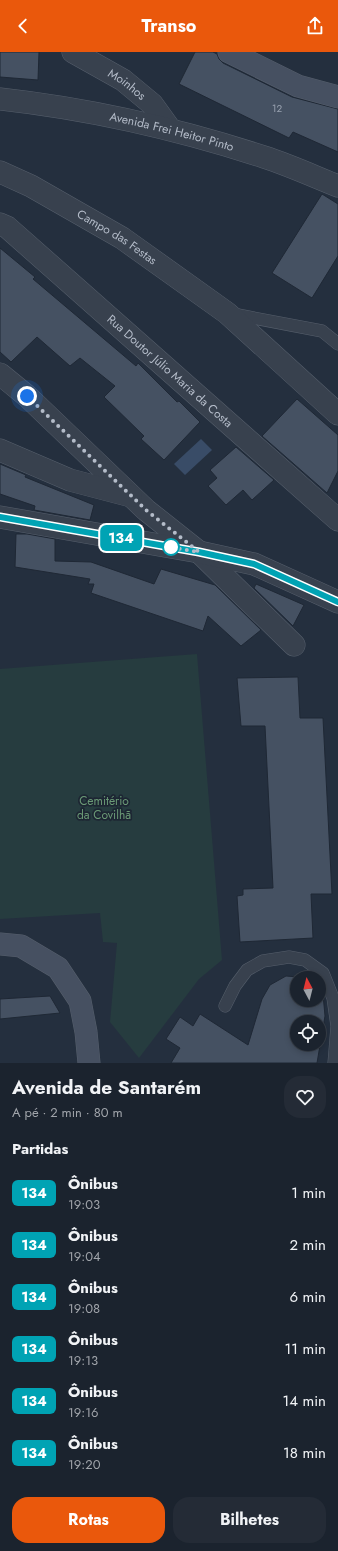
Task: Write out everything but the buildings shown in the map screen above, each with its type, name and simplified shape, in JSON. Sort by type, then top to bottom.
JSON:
[{"type":"main road","points":[[229,52],[298,86],[338,97]]},
{"type":"main road","points":[[0,944],[21,946],[58,968],[80,1001],[86,1032],[89,1063]]},
{"type":"street","name":"Moinhos","points":[[73,52],[123,80],[152,104],[170,129]]},
{"type":"street","name":"Avenida Frei Heitor Pinto","points":[[0,99],[47,105],[170,129],[265,157],[338,186]]},
{"type":"street","name":"Campo das Festas","points":[[0,172],[31,186],[122,238],[227,313],[338,414]]},
{"type":"street","name":"Rua Doutor Júlio Maria da Costa","points":[[0,224],[7,227],[338,520]]},
{"type":"street","points":[[0,374],[27,396],[146,510],[199,552],[294,645]]},
{"type":"street","points":[[0,450],[70,480],[132,497]]},
{"type":"street","points":[[0,517],[199,552],[254,564],[338,602]]},
{"type":"lane","points":[[227,313],[322,331],[338,344]]},
{"type":"lane","points":[[225,1006],[235,986],[247,970],[263,961],[288,957],[306,960],[323,973],[333,998],[336,1026],[334,1063]]},
{"type":"green space","name":"Cemitério da Covilhã","points":[[197,654],[222,960],[199,979],[139,1058],[110,1022],[117,943],[103,942],[100,913],[0,919],[0,669]]},
{"type":"water","points":[[201,439],[212,450],[185,475],[174,464]]},
{"type":"bus line","name":"134","points":[[0,517],[199,552],[254,564],[338,602]]},
{"type":"route","points":[[27,396],[146,510],[199,552],[169,547],[171,547]]}]
